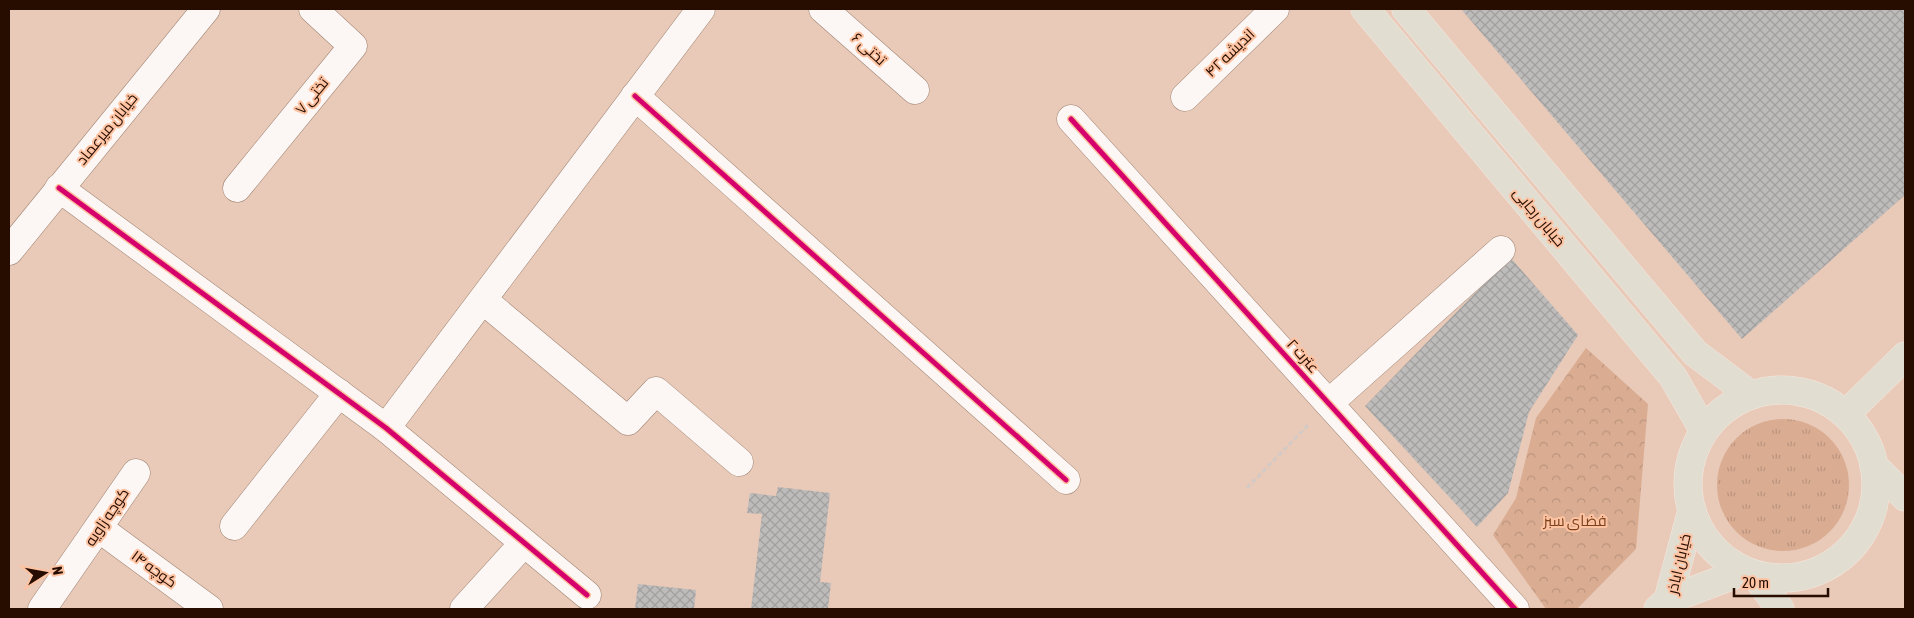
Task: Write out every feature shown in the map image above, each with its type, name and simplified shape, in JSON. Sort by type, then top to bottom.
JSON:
[{"type":"main road","name":"خیابان رجایی","points":[[1365,9],[1673,377],[1704,431]]},
{"type":"main road","points":[[1406,9],[1695,353],[1751,395]]},
{"type":"main road","points":[[1847,413],[1905,356]]},
{"type":"main road","points":[[1772,390],[1794,391],[1818,398],[1847,413],[1865,442],[1874,466],[1876,488],[1870,516],[1865,529],[1852,546],[1837,561],[1818,572],[1798,577],[1776,578],[1750,573],[1726,561],[1711,546],[1699,529],[1692,510],[1688,483],[1692,456],[1704,431],[1724,409],[1751,395],[1772,390]]},
{"type":"main road","points":[[1874,466],[1905,497]]},
{"type":"main road","name":"خیابان اباذر","points":[[1663,605],[1692,510]]},
{"type":"main road","points":[[1750,573],[1780,609]]},
{"type":"main road","name":"خیابان اباذر","points":[[1663,605],[1750,573]]},
{"type":"street","name":"خیابان میرعماد","points":[[9,251],[206,9]]},
{"type":"street","name":"تختی ۷","points":[[237,188],[353,46],[313,9]]},
{"type":"street","points":[[386,428],[701,9]]},
{"type":"street","name":"تختی ۶","points":[[824,9],[915,90]]},
{"type":"street","name":"اندیشه ۴۲","points":[[1185,97],[1275,9]]},
{"type":"street","points":[[635,96],[1066,480]]},
{"type":"street","name":"عترت ۲","points":[[1071,119],[1515,609]]},
{"type":"street","points":[[59,188],[386,428],[587,595]]},
{"type":"street","points":[[1329,403],[1501,250]]},
{"type":"street","points":[[483,300],[628,422],[656,391],[739,462]]},
{"type":"street","points":[[234,526],[339,393]]},
{"type":"street","name":"کوچه زاویه","points":[[42,609],[100,529],[136,473]]},
{"type":"street","name":"کوچه ۱۴","points":[[100,529],[208,609]]},
{"type":"street","points":[[464,609],[524,543]]},
{"type":"path","points":[[1247,488],[1329,403]]},
{"type":"green space","name":"فضای سبز","points":[[1586,348],[1648,404],[1636,549],[1577,609],[1546,609],[1493,535],[1516,498],[1536,418]]},
{"type":"green space","points":[[1783,419],[1796,420],[1808,424],[1830,438],[1844,460],[1848,472],[1848,498],[1844,510],[1830,532],[1808,546],[1796,550],[1783,551],[1770,550],[1758,546],[1736,532],[1722,510],[1718,498],[1717,485],[1718,472],[1722,460],[1736,438],[1758,424],[1770,420]]},
{"type":"building","points":[[1461,9],[1905,9],[1905,195],[1742,339]]},
{"type":"building","points":[[1510,257],[1578,335],[1529,412],[1508,493],[1477,527],[1365,406]]},
{"type":"building","points":[[778,487],[830,493],[820,582],[831,583],[828,609],[751,609],[762,514],[747,513],[750,493],[776,496]]},
{"type":"building","points":[[638,584],[696,590],[694,609],[635,609]]},
{"type":"cycle path","points":[[635,96],[1066,480]]},
{"type":"cycle path","points":[[1071,119],[1515,609]]},
{"type":"cycle path","points":[[59,188],[386,428],[587,595]]}]
